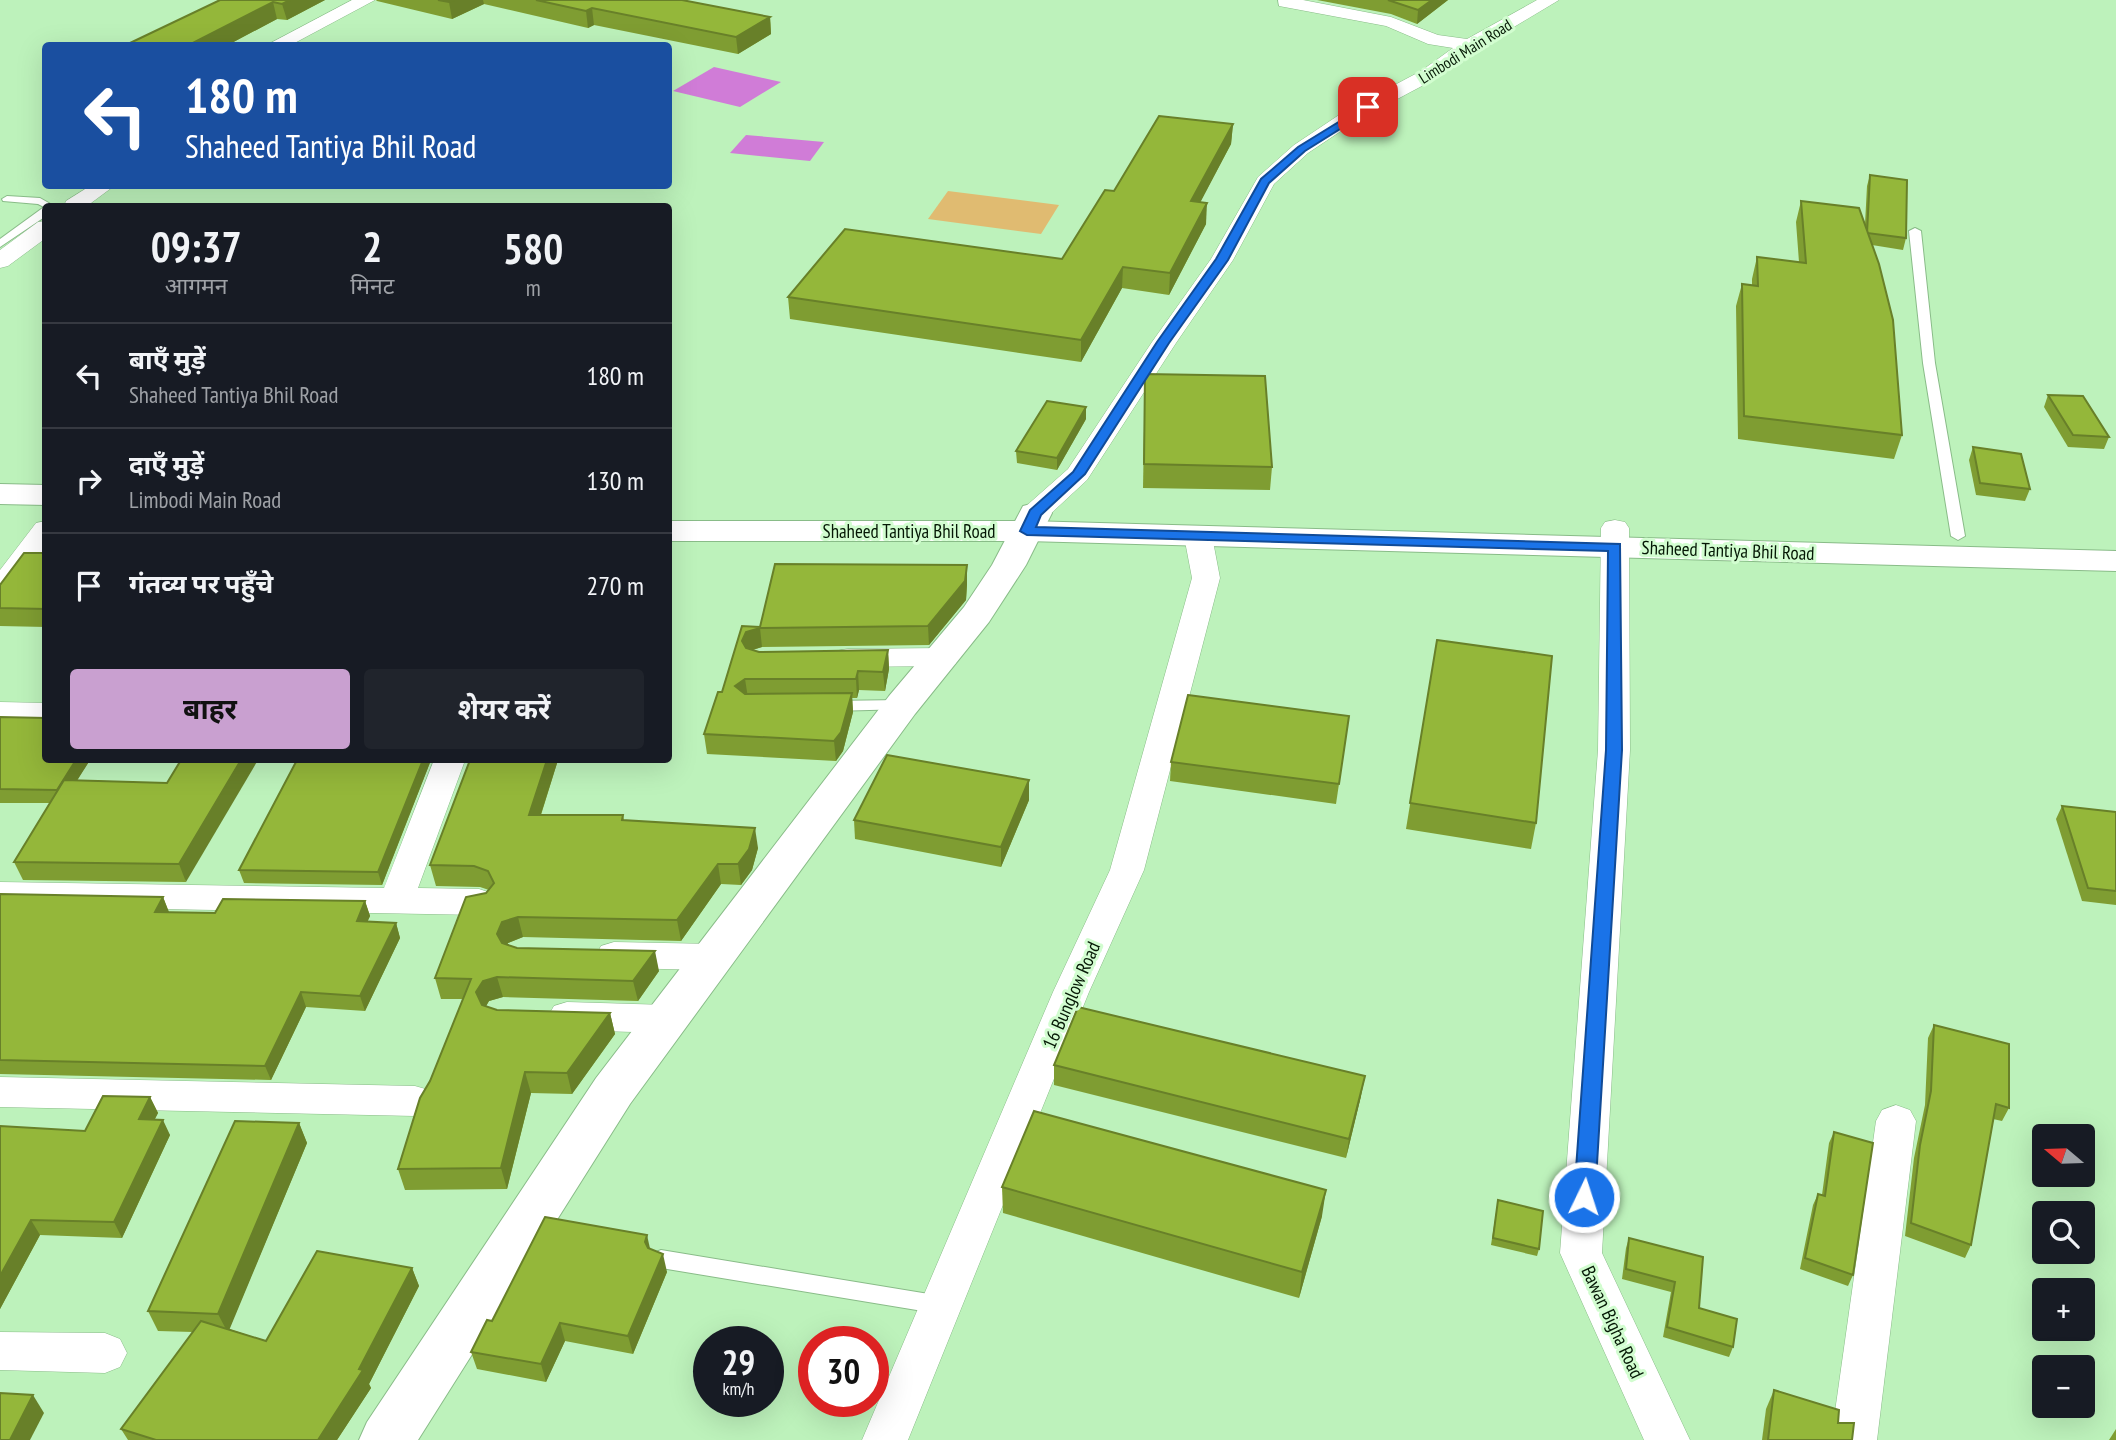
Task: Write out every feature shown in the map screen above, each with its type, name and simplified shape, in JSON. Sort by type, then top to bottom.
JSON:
[{"type":"main road","points":[[0,494],[33,515]]},
{"type":"main road","name":"Shaheed Tantiya Bhil Road","points":[[672,506],[1031,522],[1615,537],[2116,561]]},
{"type":"main road","name":"Shaheed Tantiya Bhil Road","points":[[672,531],[1031,522],[1198,536],[1958,536],[2116,539]]},
{"type":"main road","points":[[387,1440],[613,1091],[902,705],[944,657],[1007,568],[1031,522]]},
{"type":"street","points":[[282,42],[366,0]]},
{"type":"street","name":"Limbodi Main Road","points":[[1031,522],[1078,474],[1164,342],[1222,260],[1265,181],[1301,149],[1339,124],[1428,75],[1470,45],[1550,0]]},
{"type":"street","points":[[1285,2],[1391,22],[1434,40],[1470,45]]},
{"type":"street","points":[[78,203],[99,189]]},
{"type":"street","points":[[0,261],[42,231]]},
{"type":"street","points":[[0,552],[33,515]]},
{"type":"street","points":[[0,589],[33,515]]},
{"type":"street","name":"16 Bunglow Road","points":[[885,1440],[1071,992],[1127,870],[1206,578],[1198,536]]},
{"type":"street","name":"Bawan Bigha Road","points":[[1615,537],[1614,750],[1580,1253],[1667,1440]]},
{"type":"street","points":[[818,658],[944,657]]},
{"type":"street","points":[[0,712],[42,713]]},
{"type":"street","points":[[396,901],[448,763]]},
{"type":"street","points":[[0,894],[479,902]]},
{"type":"street","points":[[578,954],[714,957]]},
{"type":"street","points":[[531,1015],[667,1019]]},
{"type":"street","points":[[0,1092],[415,1101]]},
{"type":"street","points":[[1854,1440],[1896,1121]]},
{"type":"street","points":[[0,1351],[105,1353]]},
{"type":"lane","points":[[8,199],[42,203]]},
{"type":"lane","points":[[0,244],[42,212]]},
{"type":"lane","points":[[1914,231],[1929,363],[1958,536]]},
{"type":"lane","points":[[812,706],[902,705]]},
{"type":"lane","points":[[661,1259],[941,1305]]},
{"type":"shaded area","points":[[714,67],[781,82],[740,107],[673,91]]},
{"type":"shaded area","points":[[746,135],[824,142],[810,161],[730,153]]},
{"type":"shaded area","points":[[948,191],[1059,205],[1041,234],[928,219]]},
{"type":"building","points":[[220,0],[290,0],[282,4],[273,2],[195,42],[132,42]]},
{"type":"building","points":[[536,0],[682,0],[770,17],[736,37],[592,8],[586,11]]},
{"type":"building","points":[[1388,0],[1432,0],[1418,10]]},
{"type":"building","points":[[1159,116],[1233,124],[1191,201],[1207,203],[1170,273],[1123,267],[1081,340],[788,297],[845,229],[1062,259],[1105,190],[1114,191]]},
{"type":"building","points":[[1870,175],[1907,180],[1906,238],[1867,233]]},
{"type":"building","points":[[1801,201],[1859,208],[1879,264],[1893,320],[1902,435],[1744,416],[1742,284],[1758,286],[1757,257],[1806,263]]},
{"type":"building","points":[[1145,374],[1265,376],[1272,467],[1144,464]]},
{"type":"building","points":[[2048,395],[2083,396],[2109,437],[2073,435]]},
{"type":"building","points":[[1047,401],[1086,407],[1057,458],[1016,451]]},
{"type":"building","points":[[1973,447],[2021,454],[2030,489],[1980,483]]},
{"type":"building","points":[[24,553],[42,553],[42,609],[0,608],[0,585]]},
{"type":"building","points":[[775,564],[967,565],[965,581],[928,626],[760,628],[746,632],[742,641],[746,648],[759,652],[888,650],[883,672],[858,671],[856,679],[745,679],[735,686],[745,694],[852,693],[841,732],[834,741],[704,734],[718,692],[722,692],[742,626],[760,627]]},
{"type":"building","points":[[1437,640],[1552,656],[1536,823],[1410,803]]},
{"type":"building","points":[[1188,695],[1349,716],[1339,784],[1171,762]]},
{"type":"building","points":[[0,717],[42,718],[42,763],[74,763],[57,790],[0,789]]},
{"type":"building","points":[[887,755],[1029,780],[1001,847],[854,820]]},
{"type":"building","points":[[179,763],[239,763],[179,864],[14,862],[64,780],[167,783]]},
{"type":"building","points":[[295,763],[422,763],[378,872],[239,870]]},
{"type":"building","points":[[469,763],[546,763],[529,815],[623,815],[622,820],[755,828],[749,849],[738,864],[718,864],[677,920],[518,917],[502,922],[497,934],[502,943],[517,948],[655,951],[633,981],[497,977],[483,981],[476,992],[482,1005],[497,1010],[610,1013],[567,1073],[525,1072],[501,1168],[398,1169],[420,1098],[430,1081],[471,979],[435,978],[466,897],[486,893],[494,883],[488,871],[474,866],[430,865]]},
{"type":"building","points":[[2062,806],[2116,812],[2116,891],[2088,888]]},
{"type":"building","points":[[0,894],[163,897],[155,912],[215,913],[223,899],[365,901],[357,921],[396,923],[360,996],[301,992],[265,1066],[0,1060]]},
{"type":"building","points":[[1078,1007],[1365,1076],[1349,1139],[1054,1065]]},
{"type":"building","points":[[1934,1025],[2009,1044],[2009,1108],[1996,1104],[1971,1245],[1911,1223],[1920,1145],[1931,1091]]},
{"type":"building","points":[[103,1096],[150,1097],[139,1119],[163,1120],[114,1222],[31,1220],[0,1276],[0,1126],[85,1131]]},
{"type":"building","points":[[1034,1111],[1326,1190],[1302,1272],[1002,1187]]},
{"type":"building","points":[[235,1121],[299,1123],[218,1314],[148,1311]]},
{"type":"building","points":[[1834,1132],[1873,1143],[1853,1275],[1805,1258],[1818,1194],[1825,1196]]},
{"type":"building","points":[[1498,1200],[1543,1211],[1539,1249],[1493,1238]]},
{"type":"building","points":[[545,1217],[647,1235],[645,1242],[648,1248],[663,1254],[628,1336],[560,1323],[541,1364],[471,1352],[487,1320],[492,1321]]},
{"type":"building","points":[[1629,1238],[1703,1257],[1699,1308],[1737,1319],[1733,1347],[1667,1327],[1675,1282],[1626,1269]]},
{"type":"building","points":[[317,1251],[412,1268],[359,1369],[363,1370],[318,1440],[156,1440],[121,1429],[201,1321],[266,1341]]},
{"type":"building","points":[[1774,1390],[1839,1410],[1838,1423],[1854,1423],[1852,1440],[1768,1440]]},
{"type":"building","points":[[0,1393],[33,1395],[10,1440],[0,1440]]},
{"type":"route","points":[[1368,107],[1301,149],[1265,181],[1222,260],[1164,342],[1078,474],[1035,513],[1027,531],[1615,547],[1614,750],[1584,1197]]}]
